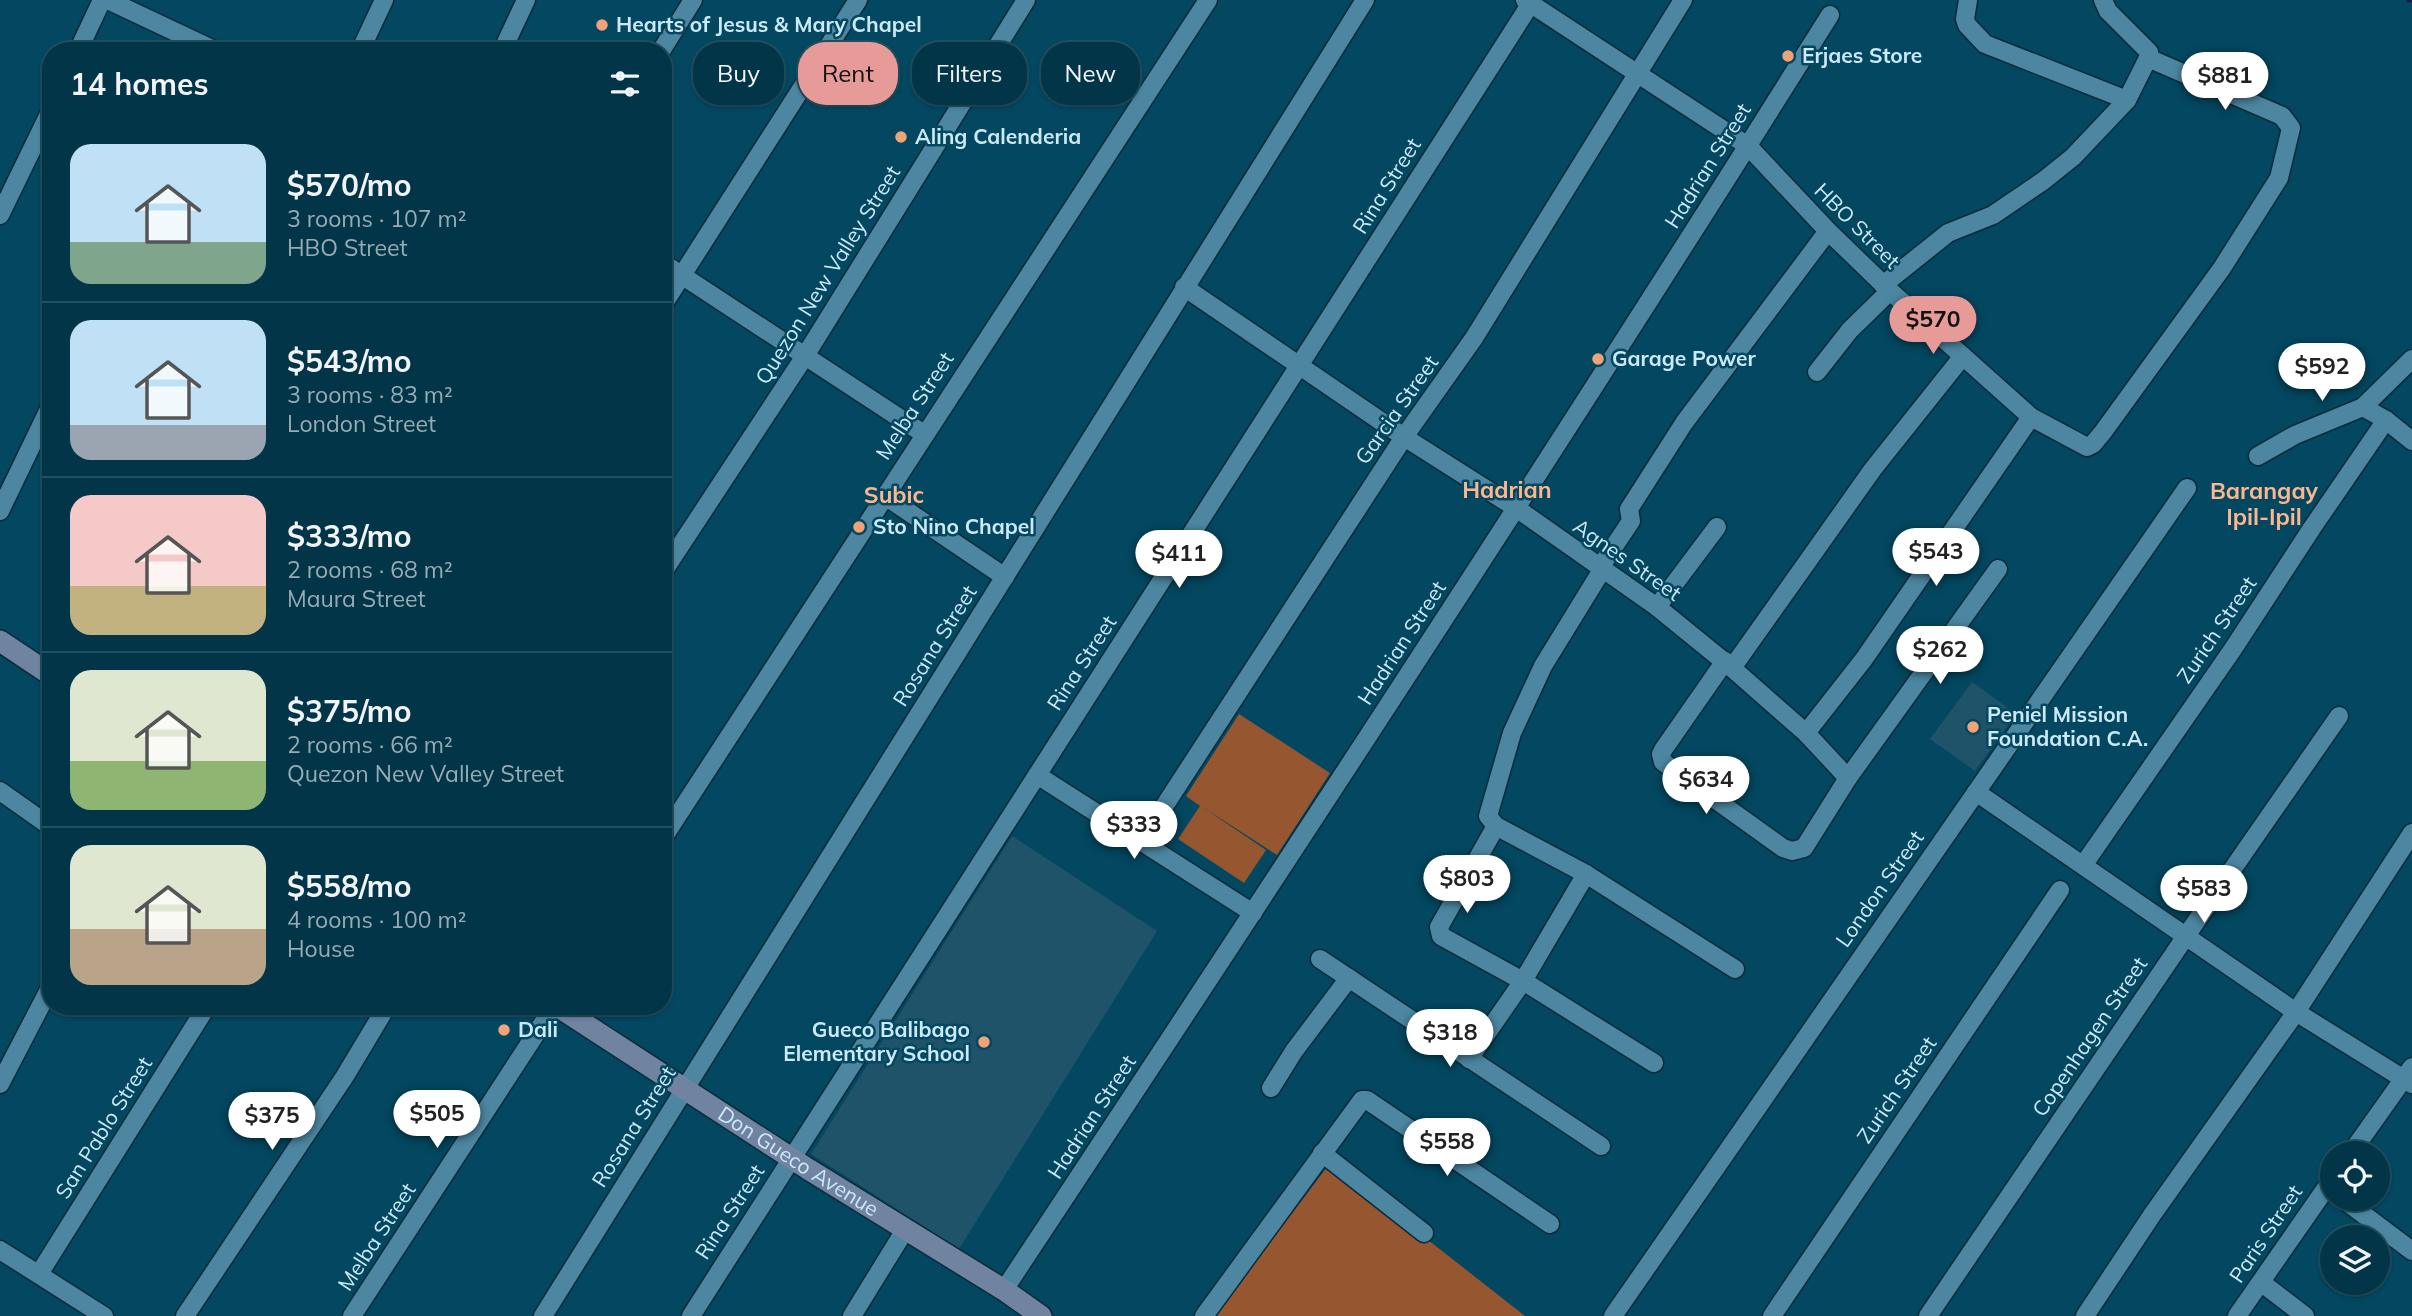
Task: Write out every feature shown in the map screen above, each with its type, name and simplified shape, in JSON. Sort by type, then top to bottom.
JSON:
[{"type":"main road","points":[[0,641],[42,669]]},
{"type":"main road","name":"Don Gueco Avenue","points":[[570,1015],[1041,1316]]},
{"type":"street","points":[[82,42],[102,0]]},
{"type":"street","points":[[108,0],[197,42]]},
{"type":"street","points":[[364,42],[384,0]]},
{"type":"street","points":[[506,42],[526,0]]},
{"type":"street","points":[[667,42],[693,0]]},
{"type":"street","points":[[672,291],[858,0]]},
{"type":"street","name":"Quezon New Valley Street","points":[[672,558],[805,356],[1026,0]]},
{"type":"street","name":"Melba Street","points":[[672,824],[1208,0]]},
{"type":"street","name":"Rosana Street","points":[[543,1316],[1365,0]]},
{"type":"street","name":"Garcia Street","points":[[1141,842],[1404,437],[1474,338],[1683,0]]},
{"type":"street","points":[[1968,0],[1966,25],[1985,44],[2127,100]]},
{"type":"street","points":[[1817,372],[1886,288],[1948,233],[1993,215],[2043,181],[2073,157],[2127,100],[2148,58],[2147,48],[2108,11],[2103,0]]},
{"type":"street","name":"HBO Street","points":[[1530,1],[1748,146],[1886,288],[2031,417],[2087,447],[2093,444],[2222,268],[2278,178],[2291,128],[2282,116],[2148,58]]},
{"type":"street","name":"Rina Street","points":[[691,1316],[1299,367],[1530,1]]},
{"type":"street","name":"Hadrian Street","points":[[1004,1290],[1253,914],[1830,15]]},
{"type":"street","points":[[0,215],[42,146]]},
{"type":"street","points":[[1735,969],[1586,874],[1496,826],[1488,816],[1512,733],[1544,666],[1602,570],[1605,560],[1631,521],[1629,509],[1684,423],[1828,231]]},
{"type":"street","points":[[672,269],[924,434]]},
{"type":"street","name":"Agnes Street","points":[[1184,287],[1404,437],[1516,508],[1657,607],[1729,665],[1806,733],[1848,778]]},
{"type":"street","points":[[1963,356],[1873,469],[1663,750],[1663,762],[1783,848],[1792,851],[1804,848],[1848,778],[1998,569]]},
{"type":"street","points":[[2258,456],[2295,435],[2363,407],[2412,359]]},
{"type":"street","points":[[2363,407],[2386,420],[2412,441]]},
{"type":"street","points":[[1806,733],[1864,659],[2031,417]]},
{"type":"street","name":"Zurich Street","points":[[2084,864],[2233,649],[2386,420]]},
{"type":"street","points":[[0,511],[42,424]]},
{"type":"street","name":"London Street","points":[[1613,1316],[2186,488]]},
{"type":"street","points":[[885,496],[1005,577]]},
{"type":"street","points":[[1657,607],[1717,527]]},
{"type":"street","name":"Copenhagen Street","points":[[1928,1316],[2339,716]]},
{"type":"street","points":[[1037,775],[1253,914]]},
{"type":"street","points":[[1976,792],[2296,1012],[2409,1076],[2360,1141]]},
{"type":"street","points":[[2,797],[42,821]]},
{"type":"street","points":[[1496,826],[1452,903],[1439,932],[1441,936],[1523,981],[1654,1063]]},
{"type":"street","points":[[2085,1316],[2152,1215],[2296,1012],[2412,833]]},
{"type":"street","points":[[1469,1059],[1523,981],[1586,874]]},
{"type":"street","name":"Zurich Street","points":[[1772,1316],[2060,890]]},
{"type":"street","points":[[1320,959],[1601,1146]]},
{"type":"street","points":[[1270,1088],[1349,978]]},
{"type":"street","points":[[0,1084],[42,1003]]},
{"type":"street","name":"San Pablo Street","points":[[39,1274],[201,1015]]},
{"type":"street","points":[[185,1316],[338,1088],[382,1015]]},
{"type":"street","name":"Melba Street","points":[[352,1316],[550,1015]]},
{"type":"street","points":[[1203,1316],[1362,1100],[1367,1100],[1550,1224]]},
{"type":"street","points":[[1322,1153],[1424,1233]]},
{"type":"street","name":"Paris Street","points":[[2237,1316],[2320,1201]]},
{"type":"street","points":[[2359,1211],[2412,1251]]},
{"type":"street","points":[[852,1316],[905,1230]]},
{"type":"street","points":[[0,1250],[104,1316]]},
{"type":"street","points":[[2262,1283],[2305,1316]]},
{"type":"shaded area","name":"Peniel Mission Foundation C.A.","points":[[1972,682],[2016,714],[1975,771],[1930,739]]},
{"type":"shaded area","points":[[1239,714],[1330,773],[1277,855],[1201,806],[1266,850],[1244,883],[1178,839],[1200,806],[1186,796]]},
{"type":"shaded area","name":"Gueco Balibago Elementary School","points":[[1012,836],[1157,931],[959,1249],[811,1154]]},
{"type":"shaded area","points":[[1330,1163],[1525,1316],[1215,1316]]},
{"type":"place","name":"Hearts of Jesus & Mary Chapel","points":[[602,25]]},
{"type":"place","name":"Erjaes Store","points":[[1788,56]]},
{"type":"place","name":"Aling Calenderia","points":[[901,137]]},
{"type":"place","name":"Garage Power","points":[[1598,359]]},
{"type":"place","name":"Sto Nino Chapel","points":[[859,527]]},
{"type":"place","name":"Peniel Mission Foundation C.A.","points":[[1973,727]]},
{"type":"place","name":"Dali","points":[[504,1030]]},
{"type":"place","name":"Gueco Balibago Elementary School","points":[[984,1042]]},
{"type":"district","name":"Hadrian","points":[[1507,490]]},
{"type":"district","name":"Subic","points":[[894,495]]},
{"type":"district","name":"Barangay Ipil-Ipil","points":[[2264,504]]}]
